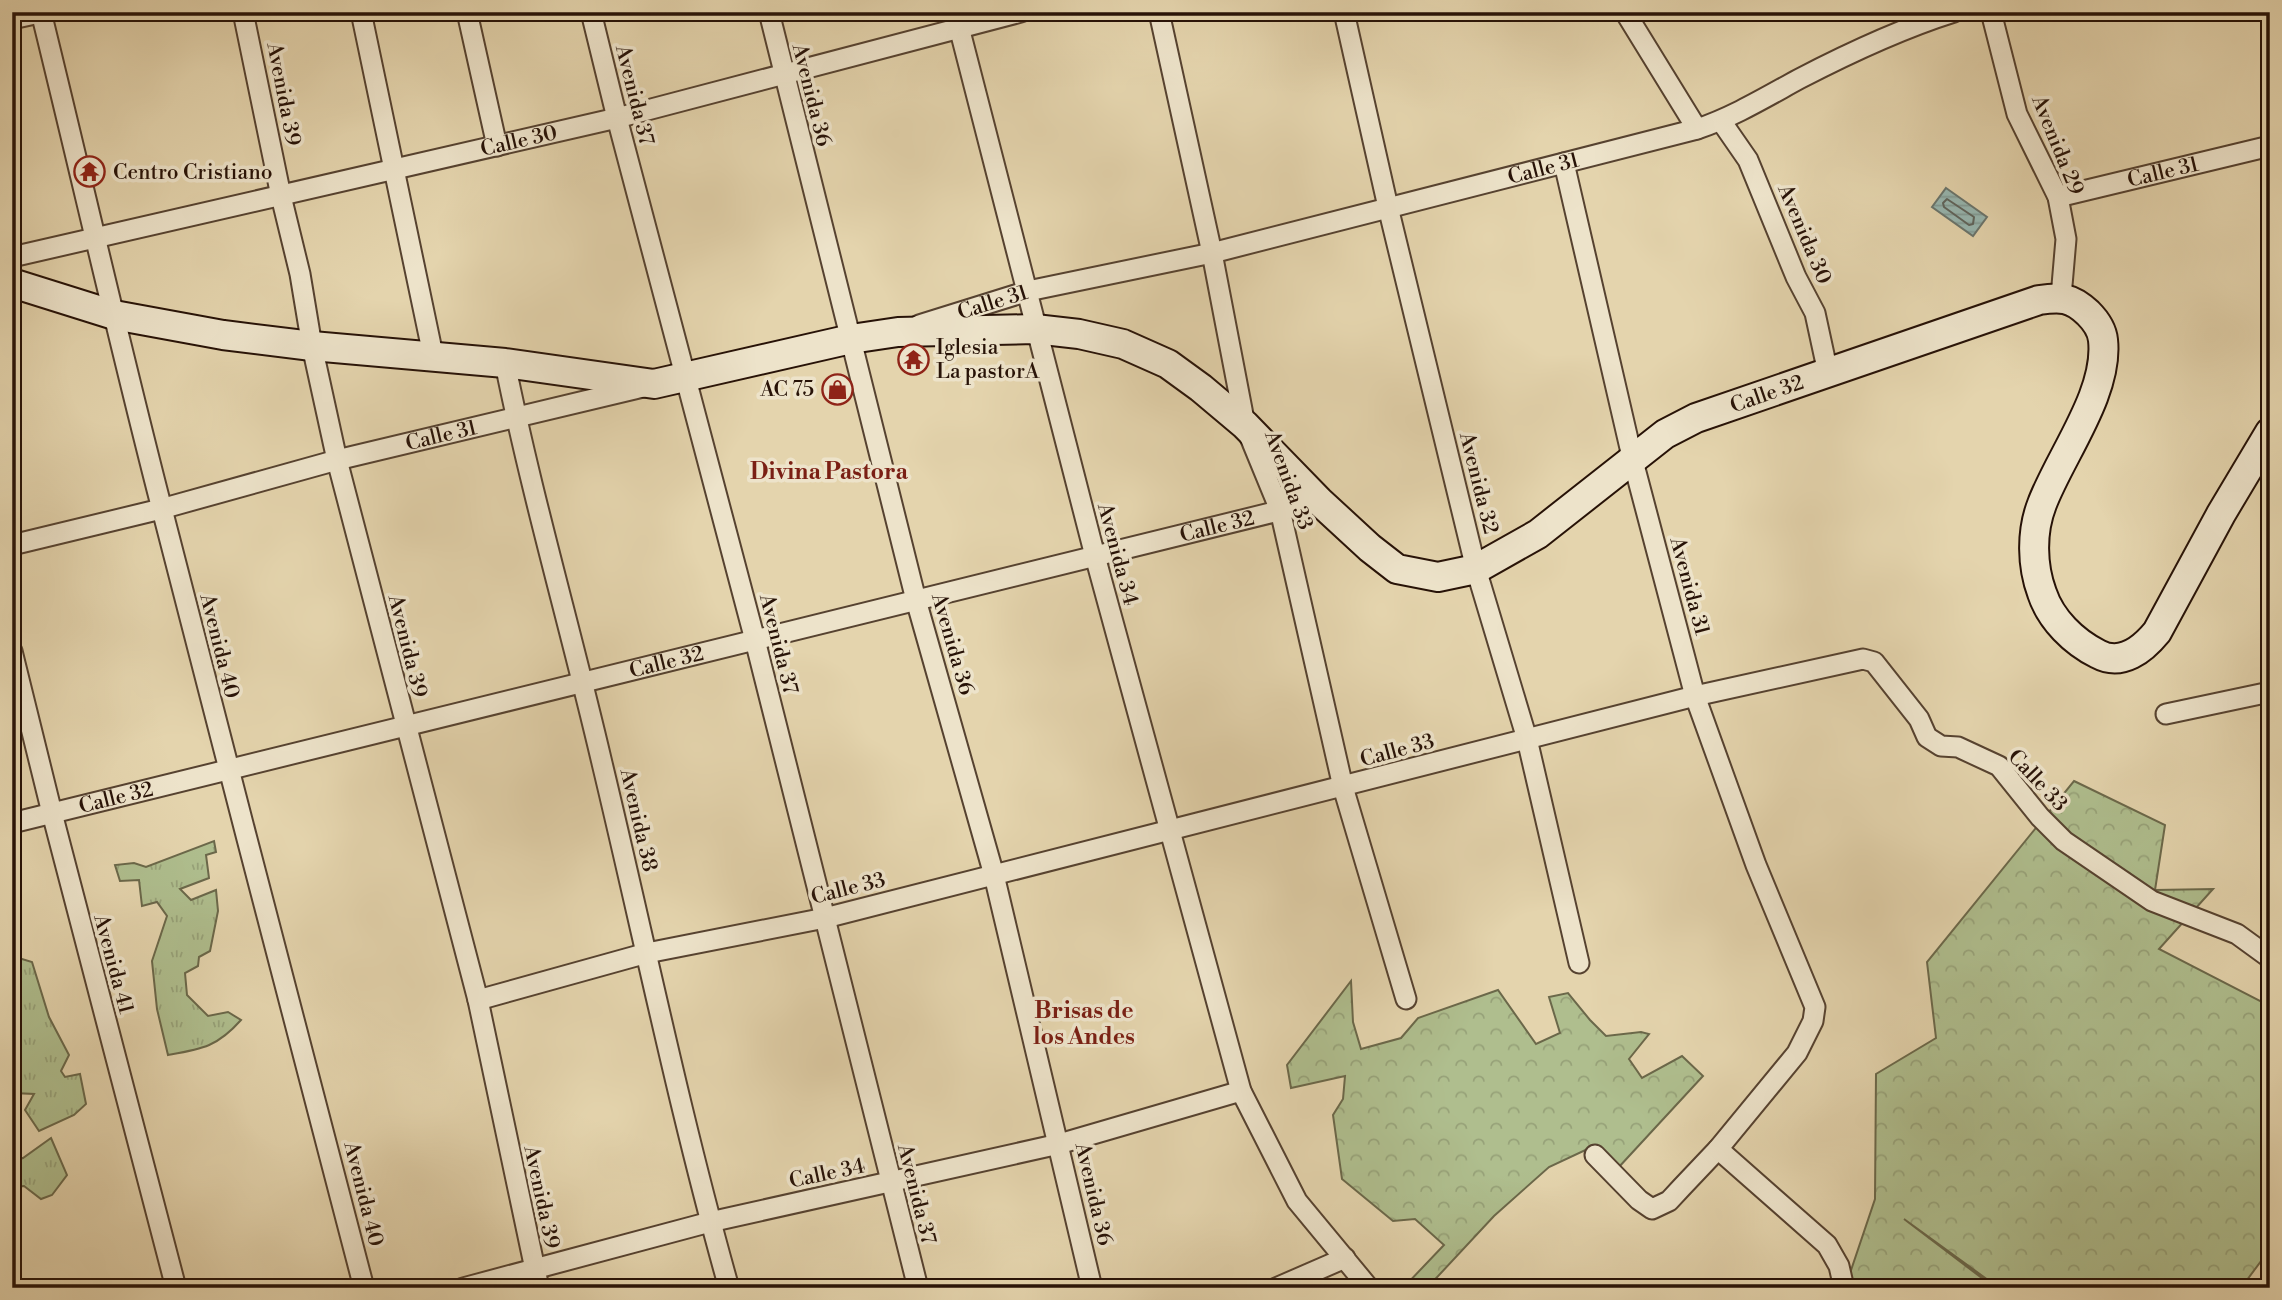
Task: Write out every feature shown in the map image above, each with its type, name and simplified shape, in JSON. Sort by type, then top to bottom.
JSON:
[{"type":"main road","points":[[12,283],[114,315],[223,335],[312,346],[505,363],[654,384]]},
{"type":"main road","name":"Calle 32","points":[[898,332],[1035,329],[1079,334],[1123,344],[1168,364],[1202,388],[1245,425],[1319,501],[1370,548],[1397,569],[1437,577],[1476,569],[1538,534],[1665,434],[1696,418],[2039,300],[2061,297]]},
{"type":"main road","points":[[2061,297],[2080,306],[2096,321],[2104,338],[2102,365],[2095,391],[2041,506],[2033,557],[2039,585],[2053,618],[2095,653],[2117,659],[2145,647],[2168,614],[2215,524],[2266,447]]},
{"type":"main road","name":"Calle 31","points":[[654,384],[851,339],[898,332]]},
{"type":"street","points":[[12,19],[42,12]]},
{"type":"street","name":"Avenida 40","points":[[42,12],[161,509],[228,770],[284,971],[364,1288]]},
{"type":"street","name":"Avenida 39","points":[[243,12],[337,460],[478,1000],[537,1278]]},
{"type":"street","points":[[361,12],[433,355]]},
{"type":"street","points":[[467,12],[497,146]]},
{"type":"street","name":"Avenida 37","points":[[591,12],[755,640],[918,1288]]},
{"type":"street","name":"Avenida 36","points":[[769,12],[916,600],[995,874],[1092,1288]]},
{"type":"street","name":"Calle 30","points":[[12,257],[617,118],[1021,12]]},
{"type":"street","name":"Avenida 33","points":[[1159,12],[1212,253],[1245,425],[1280,510],[1343,787],[1406,999]]},
{"type":"street","name":"Avenida 32","points":[[1345,12],[1388,207],[1476,569],[1527,739],[1579,963]]},
{"type":"street","points":[[1625,12],[1697,130]]},
{"type":"street","name":"Calle 31","points":[[898,332],[1028,291],[1212,253],[1697,130],[1721,121],[1843,57],[1926,21],[1954,12]]},
{"type":"street","name":"Avenida 29","points":[[1991,12],[2017,114],[2058,197],[2066,239],[2061,297]]},
{"type":"street","name":"Avenida 34","points":[[959,27],[1095,556],[1241,1091],[1297,1201],[1369,1288]]},
{"type":"street","name":"Avenida 30","points":[[1721,121],[1748,160],[1796,276],[1815,313],[1828,373]]},
{"type":"street","name":"Calle 31","points":[[2058,197],[2270,146]]},
{"type":"street","name":"Avenida 31","points":[[1564,163],[1633,461],[1695,696],[1756,865],[1815,1007],[1810,1029],[1797,1053],[1718,1149]]},
{"type":"street","name":"Avenida 38","points":[[505,363],[516,418],[583,682],[698,1180],[729,1288]]},
{"type":"street","name":"Calle 31","points":[[12,545],[161,509],[337,460],[654,384]]},
{"type":"street","name":"Calle 32","points":[[12,823],[1319,501]]},
{"type":"street","name":"Avenida 41","points":[[12,651],[176,1288]]},
{"type":"street","name":"Calle 33","points":[[478,1000],[647,953],[825,918],[1695,696],[1863,659],[1874,662],[1919,719],[1927,737],[1941,746],[1958,747],[1999,766],[2040,817],[2064,841],[2152,901],[2237,934],[2270,958]]},
{"type":"street","points":[[2166,714],[2270,692]]},
{"type":"street","name":"Calle 34","points":[[463,1288],[537,1278],[710,1222],[1059,1144],[1241,1091]]},
{"type":"street","points":[[1595,1156],[1639,1200],[1653,1209],[1669,1201],[1718,1149],[1828,1245],[1839,1266],[1844,1288]]},
{"type":"street","points":[[1276,1288],[1345,1258]]},
{"type":"green space","points":[[2074,781],[2165,825],[2155,890],[2213,889],[2159,949],[2270,1006],[2270,1249],[2241,1288],[1999,1288],[1904,1219],[1995,1288],[1845,1288],[1875,1199],[1876,1074],[1936,1038],[1927,962]]},
{"type":"green space","points":[[214,841],[216,852],[206,855],[209,878],[180,889],[191,900],[216,890],[218,911],[210,951],[199,957],[198,966],[185,973],[187,995],[208,1016],[228,1012],[241,1020],[224,1036],[208,1045],[168,1055],[157,1009],[152,961],[167,916],[157,902],[142,906],[139,880],[120,881],[115,865],[134,863],[146,867]]},
{"type":"green space","points":[[12,956],[32,962],[49,1017],[69,1055],[61,1071],[65,1077],[80,1074],[86,1104],[74,1115],[39,1131],[25,1110],[34,1094],[12,1091]]},
{"type":"green space","points":[[1351,981],[1353,1022],[1361,1049],[1401,1038],[1418,1018],[1498,990],[1536,1044],[1560,1033],[1549,997],[1568,993],[1606,1036],[1641,1032],[1649,1034],[1629,1059],[1642,1078],[1682,1056],[1703,1076],[1618,1168],[1594,1146],[1549,1167],[1494,1216],[1427,1288],[1403,1288],[1444,1245],[1415,1219],[1393,1221],[1342,1179],[1333,1115],[1343,1099],[1345,1076],[1291,1088],[1287,1065]]},
{"type":"green space","points":[[51,1138],[67,1175],[52,1195],[41,1199],[24,1186],[12,1187],[12,1161],[23,1158]]},
{"type":"water","points":[[1946,188],[1987,217],[1973,236],[1932,207]]},
{"type":"place","name":"Centro Cristiano","points":[[90,172]]},
{"type":"place","name":"Iglesia La pastorA","points":[[913,359]]},
{"type":"place","name":"AC 75","points":[[837,389]]},
{"type":"district","name":"Divina Pastora","points":[[829,471]]},
{"type":"district","name":"Brisas de los Andes","points":[[1084,1023]]}]
